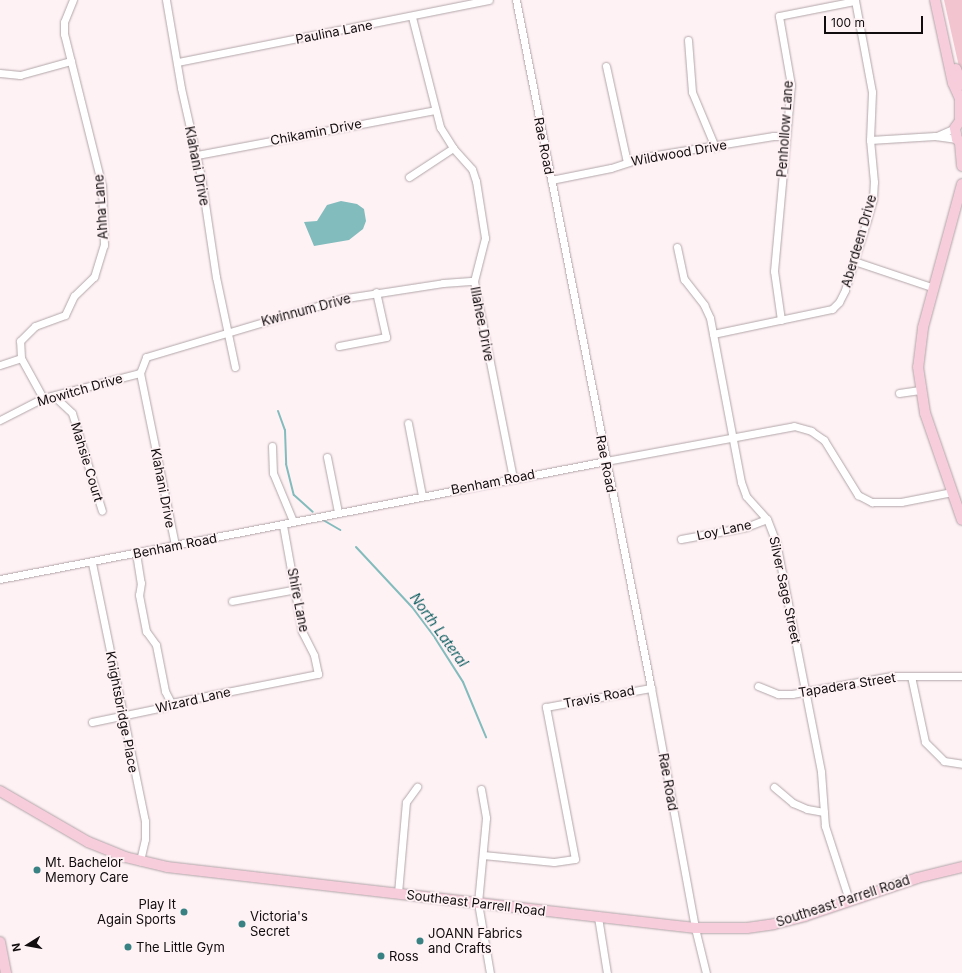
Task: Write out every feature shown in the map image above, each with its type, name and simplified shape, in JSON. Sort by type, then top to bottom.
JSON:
[{"type":"street","name":"Ahha Lane","points":[[21,358],[20,341],[26,334],[35,326],[65,315],[74,296],[94,277],[104,245],[102,186],[64,34],[64,22],[73,0]]},
{"type":"street","name":"Klahani Drive","points":[[166,0],[178,62],[181,88],[197,155],[216,277],[229,332],[235,367]]},
{"type":"street","name":"Paulina Lane","points":[[178,62],[412,17],[489,0]]},
{"type":"street","name":"Rae Road","points":[[516,0],[651,688],[695,928],[706,973]]},
{"type":"street","name":"Penhollow Lane","points":[[780,320],[774,271],[791,85],[779,16],[855,0]]},
{"type":"street","name":"Aberdeen Drive","points":[[713,334],[832,309],[839,302],[845,290],[873,199],[870,140],[872,92],[855,0]]},
{"type":"street","points":[[935,0],[953,83],[961,104],[959,138],[962,166]]},
{"type":"street","points":[[942,0],[955,65],[962,86]]},
{"type":"street","name":"Illahee Drive","points":[[412,17],[440,127],[453,148],[472,169],[476,182],[485,238],[474,281],[513,478]]},
{"type":"street","points":[[688,40],[692,92],[714,147]]},
{"type":"street","points":[[0,73],[20,75],[71,61]]},
{"type":"street","points":[[606,66],[628,162]]},
{"type":"street","name":"Chikamin Drive","points":[[197,155],[435,110]]},
{"type":"street","name":"Wildwood Drive","points":[[551,180],[644,157],[714,147],[773,136],[786,136]]},
{"type":"street","points":[[870,140],[935,136],[959,138]]},
{"type":"street","points":[[409,177],[453,148]]},
{"type":"street","points":[[962,184],[919,349],[920,390],[962,520]]},
{"type":"street","name":"Silver Sage Street","points":[[677,247],[684,279],[704,305],[713,334],[741,482],[746,496],[767,519],[776,542],[821,772],[824,812],[830,844],[849,900]]},
{"type":"street","points":[[854,261],[934,288]]},
{"type":"street","name":"Kwinnum Drive","points":[[143,361],[153,354],[309,307],[376,292],[474,281]]},
{"type":"street","points":[[339,346],[386,337],[376,292]]},
{"type":"street","points":[[0,365],[21,358],[42,398]]},
{"type":"street","name":"Klahani Drive","points":[[143,361],[140,373],[175,545]]},
{"type":"street","name":"Mowitch Drive","points":[[0,420],[42,398],[55,397],[140,373]]},
{"type":"street","points":[[899,393],[920,390]]},
{"type":"street","name":"Mahsie Court","points":[[55,397],[72,413],[102,511]]},
{"type":"street","points":[[408,424],[422,496]]},
{"type":"street","name":"Benham Road","points":[[0,580],[92,563],[293,521],[513,478],[732,436],[794,426],[811,431],[824,440],[858,495],[872,502],[901,502],[952,492]]},
{"type":"street","points":[[272,446],[273,473],[293,521]]},
{"type":"street","points":[[327,457],[338,512]]},
{"type":"street","name":"Loy Lane","points":[[681,539],[746,527],[767,519]]},
{"type":"street","name":"Shire Lane","points":[[283,524],[297,589],[302,631],[314,655],[318,674]]},
{"type":"street","points":[[136,553],[141,583],[139,594],[146,631],[156,645],[165,691],[171,703]]},
{"type":"street","name":"Knightsbridge Place","points":[[92,563],[145,821],[145,839],[140,861]]},
{"type":"street","points":[[232,601],[297,589]]},
{"type":"street","name":"Wizard Lane","points":[[92,722],[164,708],[171,703],[318,674]]},
{"type":"street","points":[[911,676],[925,742],[944,761],[962,764]]},
{"type":"street","name":"Tapadera Street","points":[[758,686],[778,694],[806,691],[867,679],[911,676],[962,676]]},
{"type":"street","name":"Travis Road","points":[[483,854],[554,862],[575,859],[546,707],[651,688]]},
{"type":"street","points":[[398,894],[406,802],[417,787]]},
{"type":"street","points":[[774,787],[793,803],[807,810],[824,812]]},
{"type":"street","points":[[481,789],[486,818],[478,903],[490,973]]},
{"type":"street","name":"Southeast Parrell Road","points":[[0,791],[88,842],[140,861],[192,871],[695,928],[747,928],[774,924],[917,878],[962,867]]},
{"type":"street","points":[[598,917],[607,973]]},
{"type":"street","points":[[0,942],[6,973]]},
{"type":"shaded area","points":[[944,0],[962,0],[962,80]]},
{"type":"water","points":[[341,201],[357,204],[364,209],[366,221],[363,229],[349,240],[314,246],[304,222],[317,221],[327,205]]},
{"type":"waterway","name":"North Lateral","points":[[278,411],[285,430],[286,464],[294,495],[313,512]]},
{"type":"waterway","name":"North Lateral","points":[[323,520],[340,530]]},
{"type":"waterway","name":"North Lateral","points":[[356,547],[412,607],[435,638],[463,682],[486,737]]},
{"type":"place","name":"Mt. Bachelor Memory Care","points":[[37,870]]},
{"type":"place","name":"Play It Again Sports","points":[[184,912]]},
{"type":"place","name":"Victoria's Secret","points":[[242,924]]},
{"type":"place","name":"JOANN Fabrics and Crafts","points":[[420,941]]},
{"type":"place","name":"The Little Gym","points":[[128,947]]},
{"type":"place","name":"Ross","points":[[381,956]]}]
